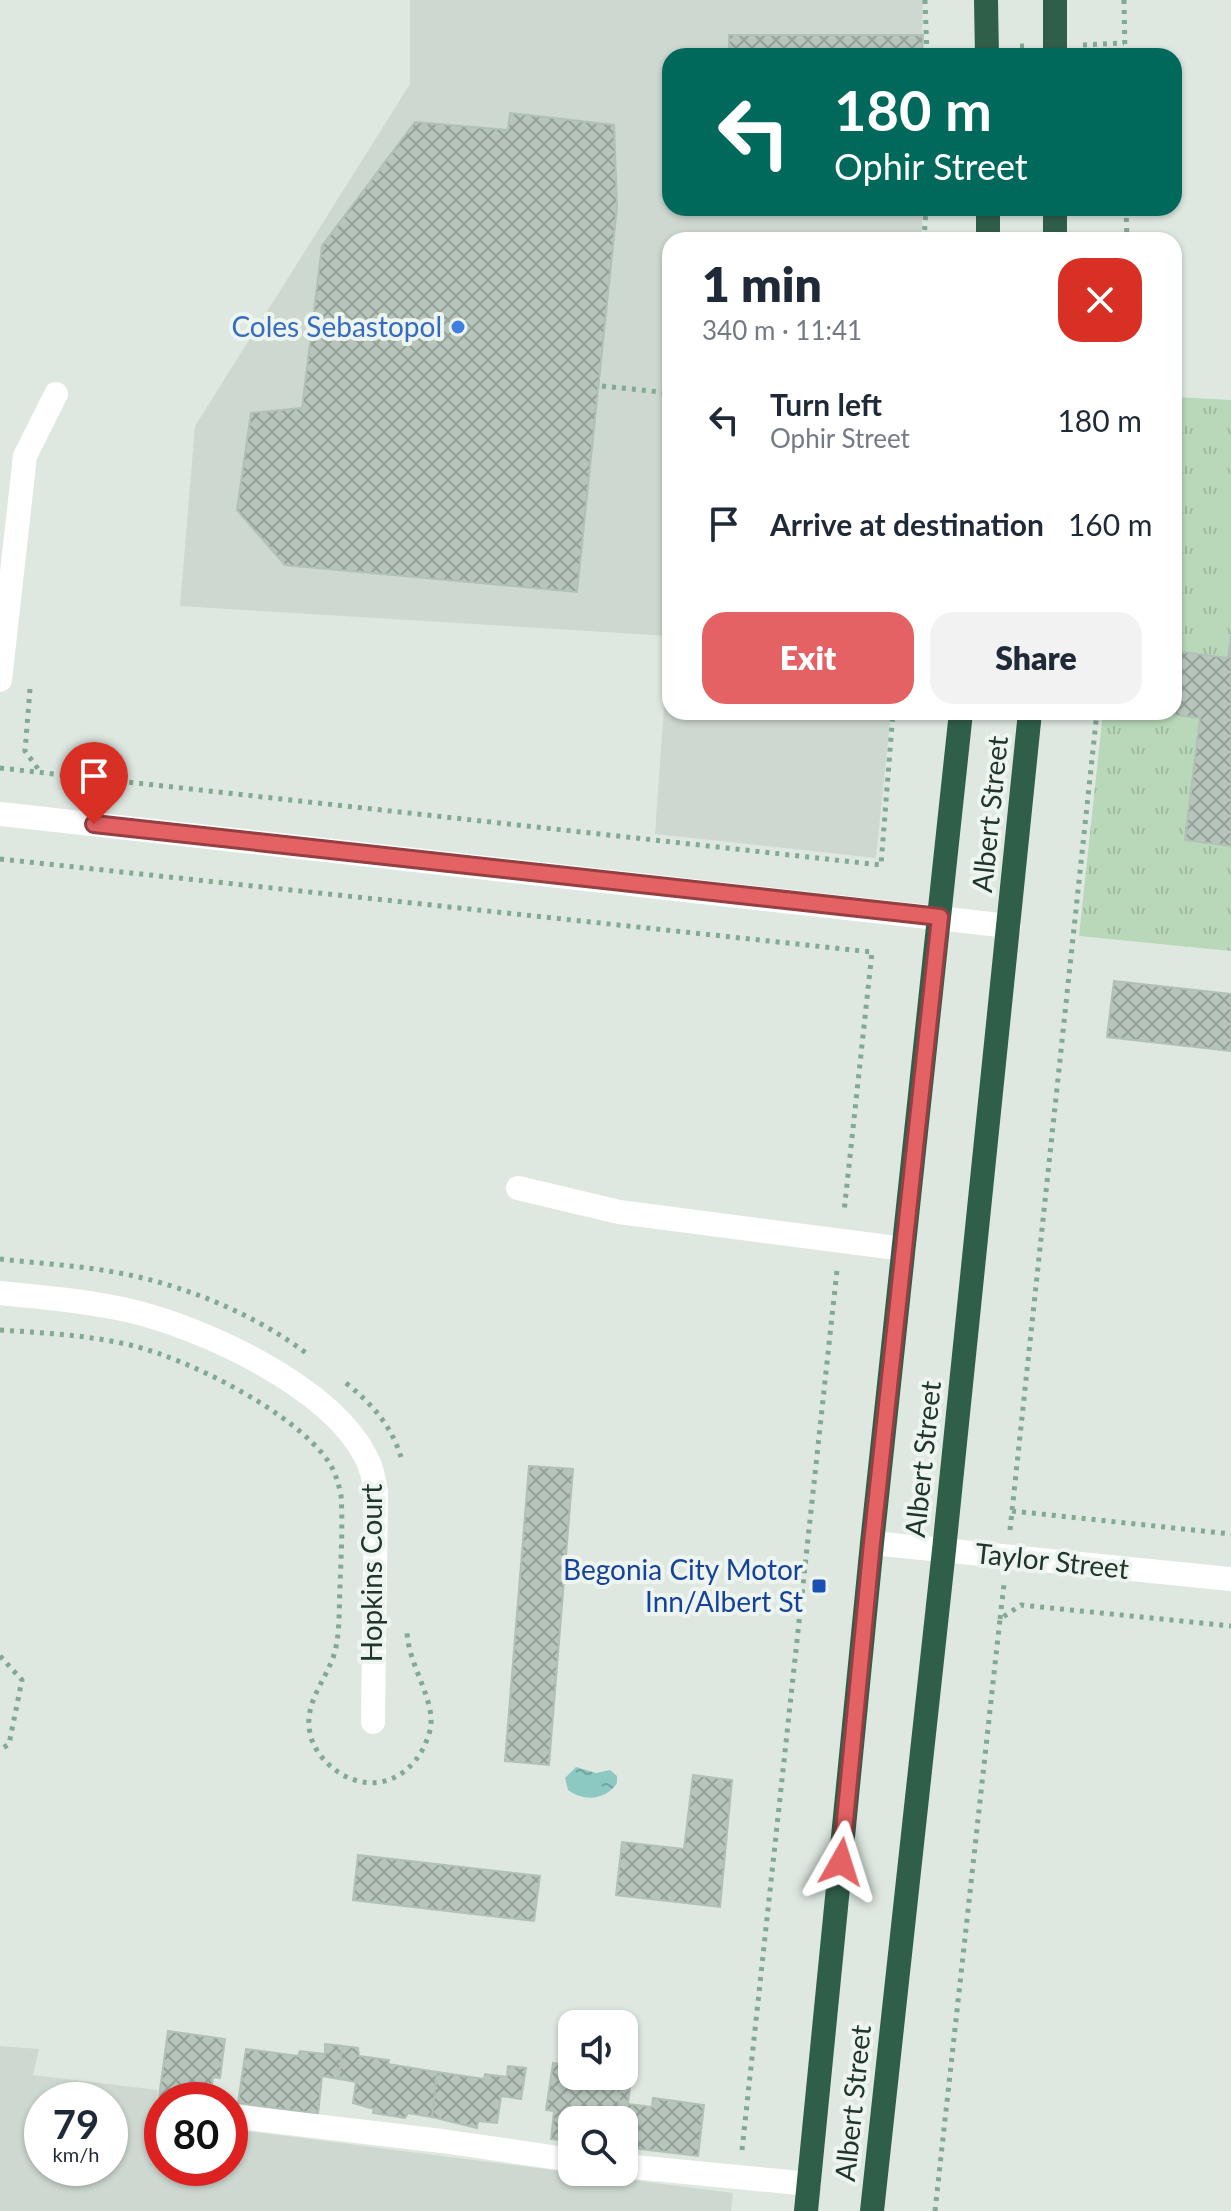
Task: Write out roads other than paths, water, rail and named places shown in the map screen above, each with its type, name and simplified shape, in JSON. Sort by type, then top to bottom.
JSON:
[{"type":"highway","points":[[986,0],[987,48]]},
{"type":"highway","points":[[1055,0],[1055,48]]},
{"type":"highway","name":"Albert Street","points":[[806,2211],[872,1543],[960,720]]},
{"type":"highway","name":"Albert Street","points":[[872,2211],[1029,720]]},
{"type":"street","points":[[0,680],[25,456],[56,394]]},
{"type":"street","points":[[0,814],[1009,926]]},
{"type":"street","points":[[518,1188],[619,1212],[904,1249]]},
{"type":"street","name":"Hopkins Court","points":[[0,1293],[114,1308],[192,1331],[239,1352],[291,1383],[347,1429],[371,1468],[376,1492],[373,1722]]},
{"type":"street","name":"Taylor Street","points":[[872,1543],[1231,1579]]},
{"type":"street","points":[[248,2118],[558,2158]]},
{"type":"street","points":[[638,2167],[809,2184]]},
{"type":"water","points":[[576,1767],[596,1773],[610,1770],[617,1776],[617,1783],[601,1796],[588,1798],[574,1794],[568,1790],[565,1778]]},
{"type":"place","name":"Coles Sebastopol","points":[[458,327]]},
{"type":"place","name":"Begonia City Motor Inn/Albert St","points":[[819,1586]]}]
